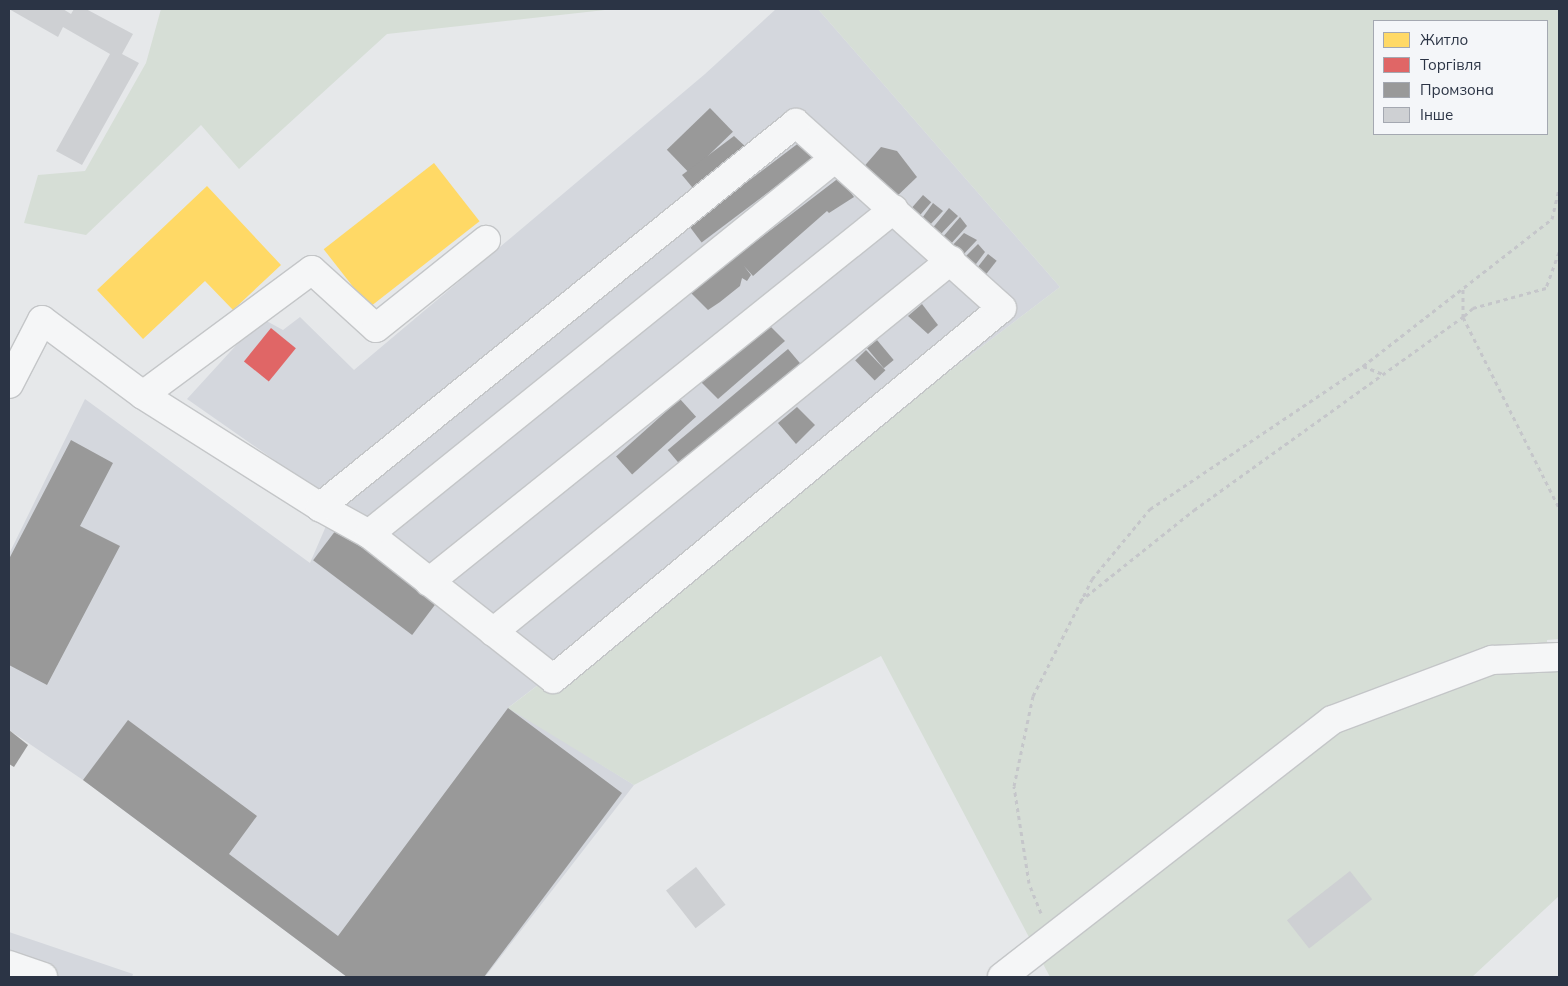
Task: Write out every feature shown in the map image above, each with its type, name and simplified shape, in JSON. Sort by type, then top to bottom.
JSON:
[{"type":"street","points":[[9,384],[42,320],[142,395],[320,507],[369,534],[553,679],[1002,308],[894,208],[834,159],[796,123],[320,507]]},
{"type":"street","points":[[369,534],[834,159]]},
{"type":"street","points":[[429,582],[894,208]]},
{"type":"street","points":[[142,395],[312,270],[376,328],[486,240]]},
{"type":"street","points":[[493,632],[951,260]]},
{"type":"street","points":[[1002,977],[1053,941],[1332,720],[1492,660],[1559,657]]},
{"type":"street","points":[[9,965],[43,977]]},
{"type":"path","points":[[1559,189],[1559,196]]},
{"type":"path","points":[[1053,941],[1030,884],[1014,786],[1033,696],[1092,579],[1150,509],[1363,366],[1552,219],[1559,189]]},
{"type":"path","points":[[1079,602],[1194,510],[1385,376],[1474,308],[1546,288],[1559,252]]},
{"type":"path","points":[[1463,287],[1463,317],[1559,508]]},
{"type":"path","points":[[1363,366],[1385,376]]},
{"type":"shaded area","points":[[161,9],[614,9],[387,34],[239,169],[201,125],[86,235],[24,223],[38,175],[85,171],[146,63]]},
{"type":"shaded area","points":[[776,9],[818,9],[1060,287],[509,707],[634,785],[485,977],[347,977],[83,780],[9,730],[9,554],[85,399],[310,563],[336,503],[187,399],[261,318],[283,330],[300,317],[354,370],[705,74]]},
{"type":"shaded area","points":[[818,9],[1559,9],[1559,639],[1547,640],[1547,668],[1559,669],[1559,896],[1472,977],[1050,977],[881,656],[634,785],[508,708],[1060,287]]},
{"type":"shaded area","points":[[9,932],[133,974],[132,977],[9,977]]},
{"type":"building: Житло","points":[[434,163],[480,221],[369,308],[324,249]]},
{"type":"building: Житло","points":[[207,186],[281,265],[233,310],[205,281],[143,339],[97,290]]},
{"type":"building: Торгівля","points":[[271,328],[296,348],[269,382],[244,361]]},
{"type":"building: Промзона","points":[[710,108],[733,132],[690,173],[667,150]]},
{"type":"building: Промзона","points":[[734,136],[747,148],[697,193],[682,175]]},
{"type":"building: Промзона","points":[[800,142],[813,159],[702,242],[689,226]]},
{"type":"building: Промзона","points":[[881,147],[897,151],[917,177],[893,200],[861,170]]},
{"type":"building: Промзона","points":[[840,177],[854,197],[829,213],[827,211],[753,276],[744,266],[751,275],[747,281],[742,278],[740,286],[720,302],[708,310],[690,292]]},
{"type":"building: Промзона","points":[[923,195],[931,202],[918,217],[910,210]]},
{"type":"building: Промзона","points":[[933,203],[943,211],[928,227],[920,221]]},
{"type":"building: Промзона","points":[[949,208],[958,216],[939,236],[931,230]]},
{"type":"building: Промзона","points":[[960,217],[967,226],[949,246],[942,238]]},
{"type":"building: Промзона","points":[[964,233],[977,240],[962,256],[951,247]]},
{"type":"building: Промзона","points":[[978,244],[985,252],[973,268],[962,260]]},
{"type":"building: Промзона","points":[[988,254],[997,261],[984,277],[976,270]]},
{"type":"building: Промзона","points":[[922,304],[938,325],[928,334],[908,316]]},
{"type":"building: Промзона","points":[[770,326],[785,341],[718,399],[701,382]]},
{"type":"building: Промзона","points":[[877,340],[894,360],[884,368],[867,348]]},
{"type":"building: Промзона","points":[[788,349],[803,367],[683,468],[668,450]]},
{"type":"building: Промзона","points":[[866,350],[885,370],[875,381],[855,360]]},
{"type":"building: Промзона","points":[[680,399],[696,417],[632,474],[616,457]]},
{"type":"building: Промзона","points":[[797,407],[815,425],[796,444],[778,423]]},
{"type":"building: Промзона","points":[[71,440],[113,463],[80,526],[120,546],[47,685],[9,665],[9,559]]},
{"type":"building: Промзона","points":[[339,526],[438,601],[412,635],[313,560]]},
{"type":"building: Промзона","points":[[508,708],[622,793],[484,977],[347,977],[83,780],[128,720],[257,816],[229,854],[338,936]]},
{"type":"building: Промзона","points":[[9,730],[28,745],[14,767],[9,764]]},
{"type":"building: Інше","points":[[9,9],[63,9],[71,14],[74,9],[86,9],[133,34],[122,54],[139,63],[82,165],[56,151],[110,54],[63,27],[58,37]]},
{"type":"building: Інше","points":[[696,867],[726,905],[696,928],[666,890]]},
{"type":"building: Інше","points":[[1350,871],[1372,899],[1309,949],[1287,920]]}]
